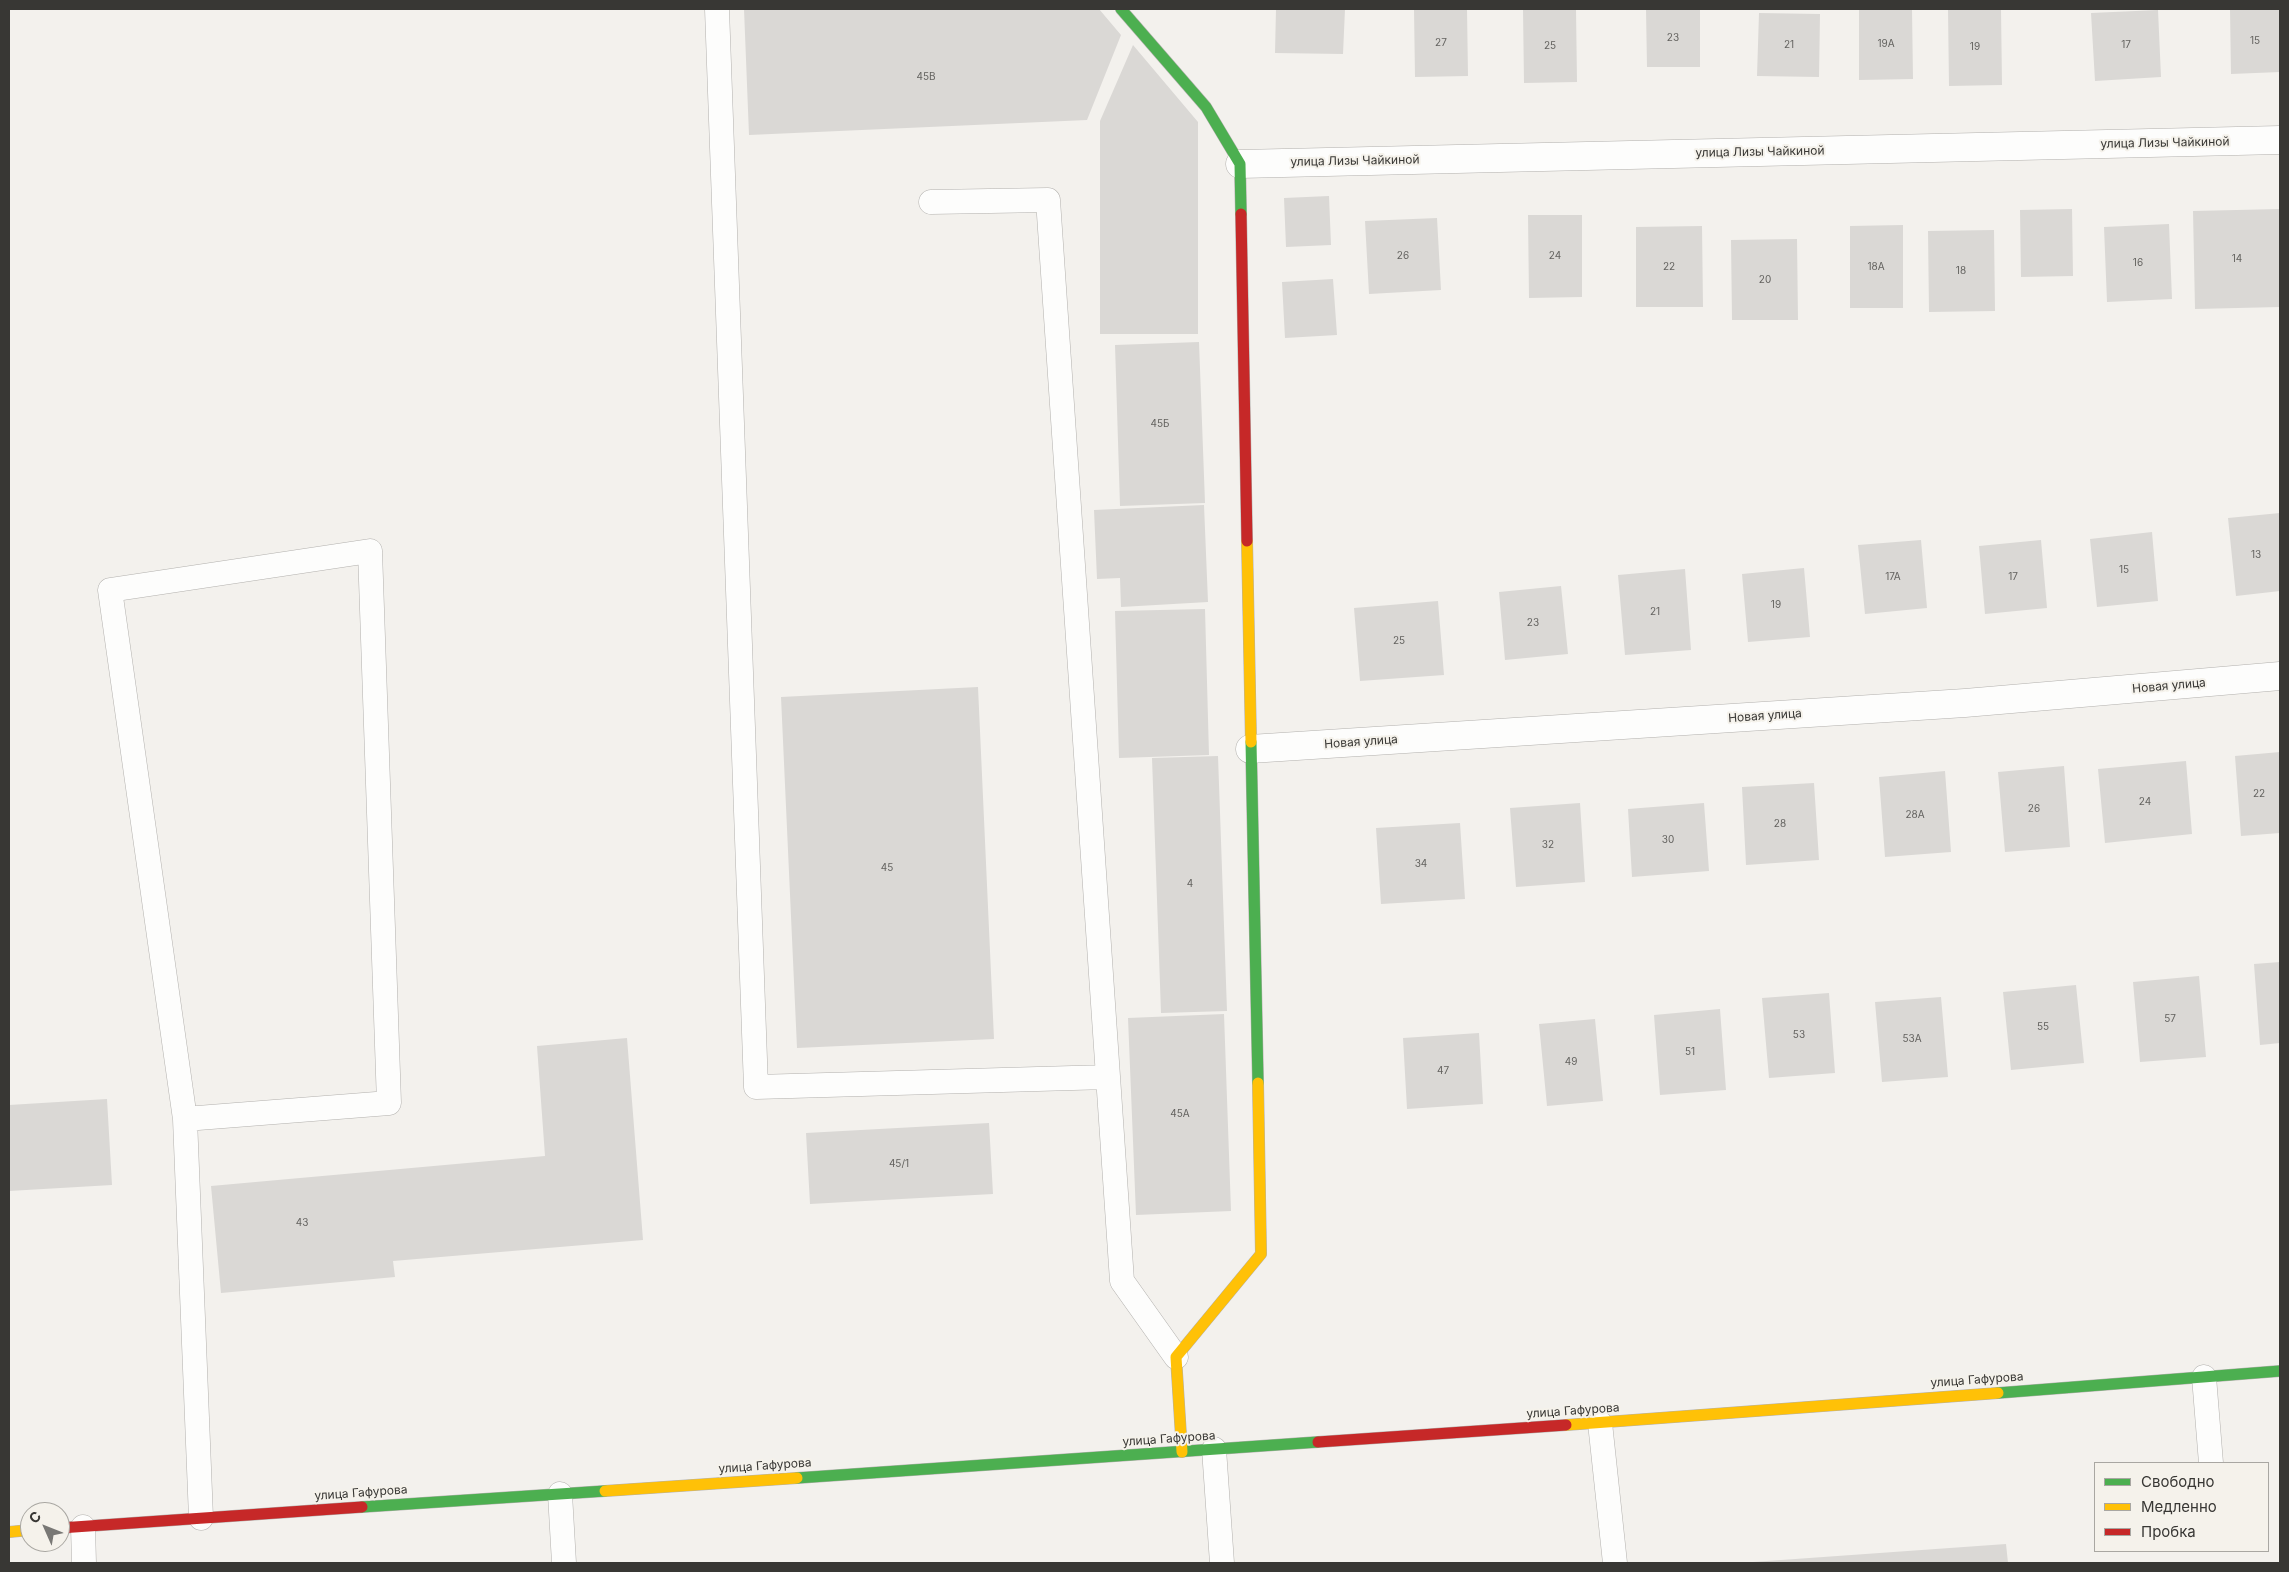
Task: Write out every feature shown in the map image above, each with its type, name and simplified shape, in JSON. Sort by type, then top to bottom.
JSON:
[{"type":"main road","points":[[1121,9],[1206,107],[1240,164],[1261,1254],[1176,1357],[1182,1452]]},
{"type":"main road","name":"улица Гафурова","points":[[70,1527],[1600,1423],[2280,1371]]},
{"type":"street","name":"улица Лизы Чайкиной","points":[[1240,164],[2280,140]]},
{"type":"street","name":"Новая улица","points":[[1250,749],[1965,703],[2280,676]]},
{"type":"lane","points":[[717,9],[756,1087],[1108,1077]]},
{"type":"lane","points":[[930,202],[1048,200],[1122,1281],[1176,1357]]},
{"type":"lane","points":[[185,1120],[389,1103],[370,551],[110,590],[185,1120],[201,1518]]},
{"type":"lane","points":[[2204,1377],[2211,1462]]},
{"type":"lane","points":[[1600,1423],[1615,1563]]},
{"type":"lane","points":[[1214,1449],[1222,1563]]},
{"type":"lane","points":[[560,1494],[564,1563]]},
{"type":"lane","points":[[83,1526],[84,1563]]},
{"type":"building","points":[[744,9],[1099,9],[1121,35],[1087,120],[749,135]]},
{"type":"building","points":[[1276,9],[1345,9],[1343,54],[1275,53]]},
{"type":"building","points":[[1414,9],[1467,9],[1468,76],[1415,77]]},
{"type":"building","points":[[1523,9],[1576,9],[1577,82],[1524,83]]},
{"type":"building","points":[[1646,9],[1700,9],[1700,67],[1647,67]]},
{"type":"building","points":[[1859,9],[1912,9],[1913,79],[1859,80]]},
{"type":"building","points":[[1948,9],[2001,9],[2002,85],[1949,86]]},
{"type":"building","points":[[2230,9],[2280,9],[2280,72],[2231,74]]},
{"type":"building","points":[[2158,10],[2161,77],[2095,81],[2091,13]]},
{"type":"building","points":[[1759,13],[1820,14],[1819,77],[1757,76]]},
{"type":"building","points":[[1133,45],[1198,122],[1198,334],[1100,334],[1100,121]]},
{"type":"building","points":[[1329,196],[1331,245],[1286,247],[1284,198]]},
{"type":"building","points":[[2072,209],[2073,276],[2021,277],[2020,210]]},
{"type":"building","points":[[2280,209],[2280,307],[2195,309],[2193,211]]},
{"type":"building","points":[[1528,215],[1582,215],[1582,297],[1529,298]]},
{"type":"building","points":[[1437,218],[1441,290],[1369,294],[1365,221]]},
{"type":"building","points":[[2169,224],[2172,299],[2107,302],[2104,227]]},
{"type":"building","points":[[1903,225],[1903,308],[1850,308],[1850,226]]},
{"type":"building","points":[[1702,226],[1703,307],[1636,307],[1636,227]]},
{"type":"building","points":[[1994,230],[1995,311],[1929,312],[1928,231]]},
{"type":"building","points":[[1797,239],[1798,320],[1732,320],[1731,240]]},
{"type":"building","points":[[1333,279],[1337,335],[1285,338],[1282,282]]},
{"type":"building","points":[[1199,342],[1205,503],[1120,506],[1115,345]]},
{"type":"building","points":[[1204,505],[1208,602],[1121,607],[1120,578],[1097,579],[1094,510]]},
{"type":"building","points":[[2280,513],[2280,591],[2236,596],[2228,518]]},
{"type":"building","points":[[2152,532],[2158,601],[2097,607],[2090,539]]},
{"type":"building","points":[[1921,540],[1927,608],[1865,614],[1858,545]]},
{"type":"building","points":[[2041,540],[2047,608],[1985,614],[1979,546]]},
{"type":"building","points":[[1804,568],[1810,637],[1748,642],[1742,574]]},
{"type":"building","points":[[1685,569],[1691,650],[1625,655],[1618,575]]},
{"type":"building","points":[[1561,586],[1568,654],[1505,660],[1499,592]]},
{"type":"building","points":[[1438,601],[1444,675],[1360,681],[1354,608]]},
{"type":"building","points":[[1205,609],[1209,755],[1119,758],[1115,611]]},
{"type":"building","points":[[978,687],[994,1039],[797,1048],[781,697]]},
{"type":"building","points":[[2280,752],[2280,833],[2241,836],[2235,756]]},
{"type":"building","points":[[1218,756],[1227,1011],[1161,1013],[1152,758]]},
{"type":"building","points":[[2186,761],[2192,834],[2105,843],[2098,769]]},
{"type":"building","points":[[2064,766],[2070,847],[2005,852],[1998,772]]},
{"type":"building","points":[[1945,771],[1951,852],[1885,857],[1879,777]]},
{"type":"building","points":[[1814,783],[1819,860],[1746,865],[1742,787]]},
{"type":"building","points":[[1580,803],[1585,882],[1516,887],[1510,808]]},
{"type":"building","points":[[1704,803],[1709,871],[1632,877],[1628,809]]},
{"type":"building","points":[[1460,823],[1465,899],[1381,904],[1376,828]]},
{"type":"building","points":[[2280,962],[2280,1043],[2260,1045],[2254,964]]},
{"type":"building","points":[[2199,976],[2206,1057],[2140,1062],[2133,982]]},
{"type":"building","points":[[2076,985],[2084,1063],[2011,1070],[2003,992]]},
{"type":"building","points":[[1829,993],[1835,1073],[1769,1078],[1762,998]]},
{"type":"building","points":[[1941,997],[1948,1077],[1882,1082],[1875,1002]]},
{"type":"building","points":[[1720,1009],[1726,1090],[1660,1095],[1654,1015]]},
{"type":"building","points":[[1224,1014],[1231,1211],[1136,1215],[1128,1018]]},
{"type":"building","points":[[1595,1019],[1603,1101],[1547,1106],[1539,1024]]},
{"type":"building","points":[[1479,1033],[1483,1104],[1407,1109],[1403,1038]]},
{"type":"building","points":[[627,1038],[643,1240],[393,1261],[395,1277],[221,1293],[211,1186],[545,1156],[537,1046]]},
{"type":"building","points":[[107,1099],[112,1185],[9,1191],[9,1105]]},
{"type":"building","points":[[989,1123],[993,1194],[810,1204],[806,1133]]},
{"type":"building","points":[[2006,1544],[2008,1563],[1753,1563],[1753,1562]]},
{"type":"traffic: fast","points":[[1121,9],[1206,107],[1240,164],[1241,214]]},
{"type":"traffic: fast","points":[[1251,742],[1258,1083]]},
{"type":"traffic: fast","points":[[1998,1393],[2280,1371]]},
{"type":"traffic: fast","points":[[797,1478],[1318,1442]]},
{"type":"traffic: fast","points":[[362,1507],[605,1491]]},
{"type":"traffic: slow","points":[[1247,541],[1251,742]]},
{"type":"traffic: slow","points":[[1182,1452],[1176,1357],[1261,1254],[1258,1083]]},
{"type":"traffic: slow","points":[[1566,1425],[1998,1393]]},
{"type":"traffic: slow","points":[[605,1491],[797,1478]]},
{"type":"traffic: slow","points":[[9,1532],[20,1531]]},
{"type":"traffic: jam","points":[[1241,214],[1247,541]]},
{"type":"traffic: jam","points":[[1318,1442],[1566,1425]]},
{"type":"traffic: jam","points":[[70,1527],[362,1507]]}]
